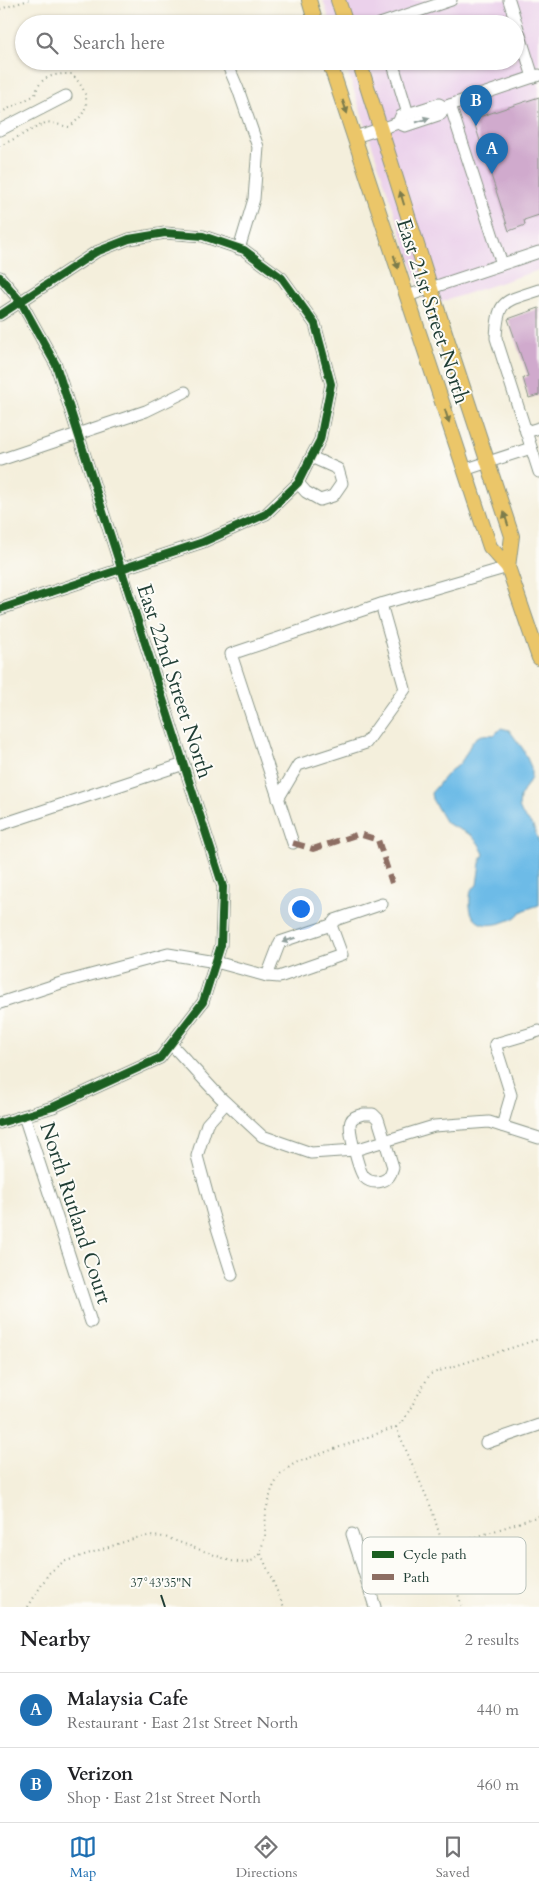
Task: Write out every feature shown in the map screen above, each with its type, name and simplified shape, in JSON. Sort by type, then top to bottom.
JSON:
[{"type":"main road","points":[[308,0],[313,15]]},
{"type":"main road","points":[[342,1],[344,15]]},
{"type":"main road","name":"East 21st Street North","points":[[332,70],[490,547],[508,567],[538,652]]},
{"type":"main road","name":"East 21st Street North","points":[[362,70],[512,536],[508,567]]},
{"type":"street","points":[[399,15],[422,4],[451,0]]},
{"type":"street","points":[[509,0],[514,15]]},
{"type":"street","points":[[398,123],[401,116],[439,104],[447,106],[536,76],[524,42]]},
{"type":"street","points":[[230,70],[258,147],[254,199],[239,249]]},
{"type":"street","points":[[395,70],[408,114]]},
{"type":"street","points":[[0,130],[66,96]]},
{"type":"street","points":[[355,138],[398,123],[405,126],[441,114],[447,106]]},
{"type":"street","points":[[447,106],[502,264]]},
{"type":"street","points":[[0,315],[96,252],[129,239],[165,233],[203,236],[239,249],[282,278],[316,324],[331,384],[320,440],[298,483],[266,514],[203,542],[0,610]]},
{"type":"street","points":[[407,296],[539,252]]},
{"type":"street","name":"East 22nd Street North","points":[[0,277],[20,302],[56,365],[223,887],[221,945],[203,1002],[160,1058],[52,1107],[0,1123]]},
{"type":"street","points":[[539,290],[505,301],[500,307],[497,318],[496,338],[539,471]]},
{"type":"street","points":[[0,460],[146,411],[185,392]]},
{"type":"street","points":[[526,432],[539,428]]},
{"type":"street","points":[[464,470],[531,448]]},
{"type":"street","points":[[298,483],[306,492],[320,500],[333,496],[342,483],[338,469],[311,457]]},
{"type":"street","points":[[293,842],[231,654],[381,604],[508,567]]},
{"type":"street","points":[[278,799],[298,765],[366,743],[405,689],[381,604]]},
{"type":"street","points":[[0,825],[184,764]]},
{"type":"street","points":[[267,976],[280,942],[332,925],[335,920],[382,904]]},
{"type":"street","points":[[0,1003],[168,954],[216,962],[267,976],[279,977],[342,956],[332,925]]},
{"type":"street","points":[[502,1126],[511,1095],[495,1044],[539,1031]]},
{"type":"street","points":[[171,1044],[226,1103],[262,1136],[311,1153],[355,1150],[434,1126],[489,1122],[539,1138]]},
{"type":"street","points":[[226,1103],[206,1124],[197,1156],[212,1215],[232,1275]]},
{"type":"street","points":[[363,1114],[373,1114],[378,1119],[393,1167],[387,1179],[378,1182],[369,1181],[362,1175],[355,1150],[349,1132],[349,1123],[354,1117],[363,1114]]},
{"type":"street","name":"North Rutland Court","points":[[24,1116],[91,1322]]},
{"type":"street","points":[[486,1443],[539,1425]]},
{"type":"street","points":[[352,1534],[362,1566]]},
{"type":"street","points":[[371,1594],[375,1607]]},
{"type":"path","points":[[0,9],[29,0]]},
{"type":"path","points":[[28,1607],[49,1573],[63,1562],[136,1538],[148,1536],[165,1537],[231,1561],[245,1563],[254,1560],[260,1554],[265,1535],[266,1510],[272,1488],[280,1474],[295,1462],[396,1427],[402,1422],[430,1374],[539,1339]]},
{"type":"path","points":[[396,1427],[431,1506],[441,1537]]},
{"type":"path","points":[[477,1537],[539,1516]]},
{"type":"path","points":[[260,1554],[284,1607]]},
{"type":"path","points":[[458,1594],[462,1607]]},
{"type":"shaded area","points":[[323,0],[539,0],[539,270],[426,307],[347,70],[524,70],[524,15],[328,15]]},
{"type":"water","points":[[501,728],[509,730],[523,749],[531,767],[531,778],[520,797],[519,807],[522,814],[533,826],[539,842],[539,905],[523,911],[513,919],[492,925],[478,922],[473,917],[471,910],[471,890],[477,885],[480,863],[484,854],[479,844],[471,835],[446,823],[432,799],[431,793],[462,760],[474,739],[479,736],[494,735]]},
{"type":"building","points":[[539,97],[539,215],[524,220],[525,225],[509,231],[473,119]]},
{"type":"building","points":[[539,308],[539,395],[529,398],[523,378],[528,376],[508,319]]},
{"type":"marked path","points":[[293,843],[313,849],[359,834],[378,840],[392,883]]},
{"type":"cycle path","points":[[0,315],[96,252],[129,239],[165,233],[203,236],[244,250],[282,278],[315,324],[331,384],[320,440],[298,483],[266,514],[203,542],[0,609]]},
{"type":"cycle path","points":[[0,277],[21,302],[56,365],[223,887],[221,945],[203,1002],[160,1058],[53,1107],[0,1123]]},
{"type":"place","name":"Verizon","points":[[476,126]]},
{"type":"place","name":"Malaysia Cafe","points":[[492,174]]}]
